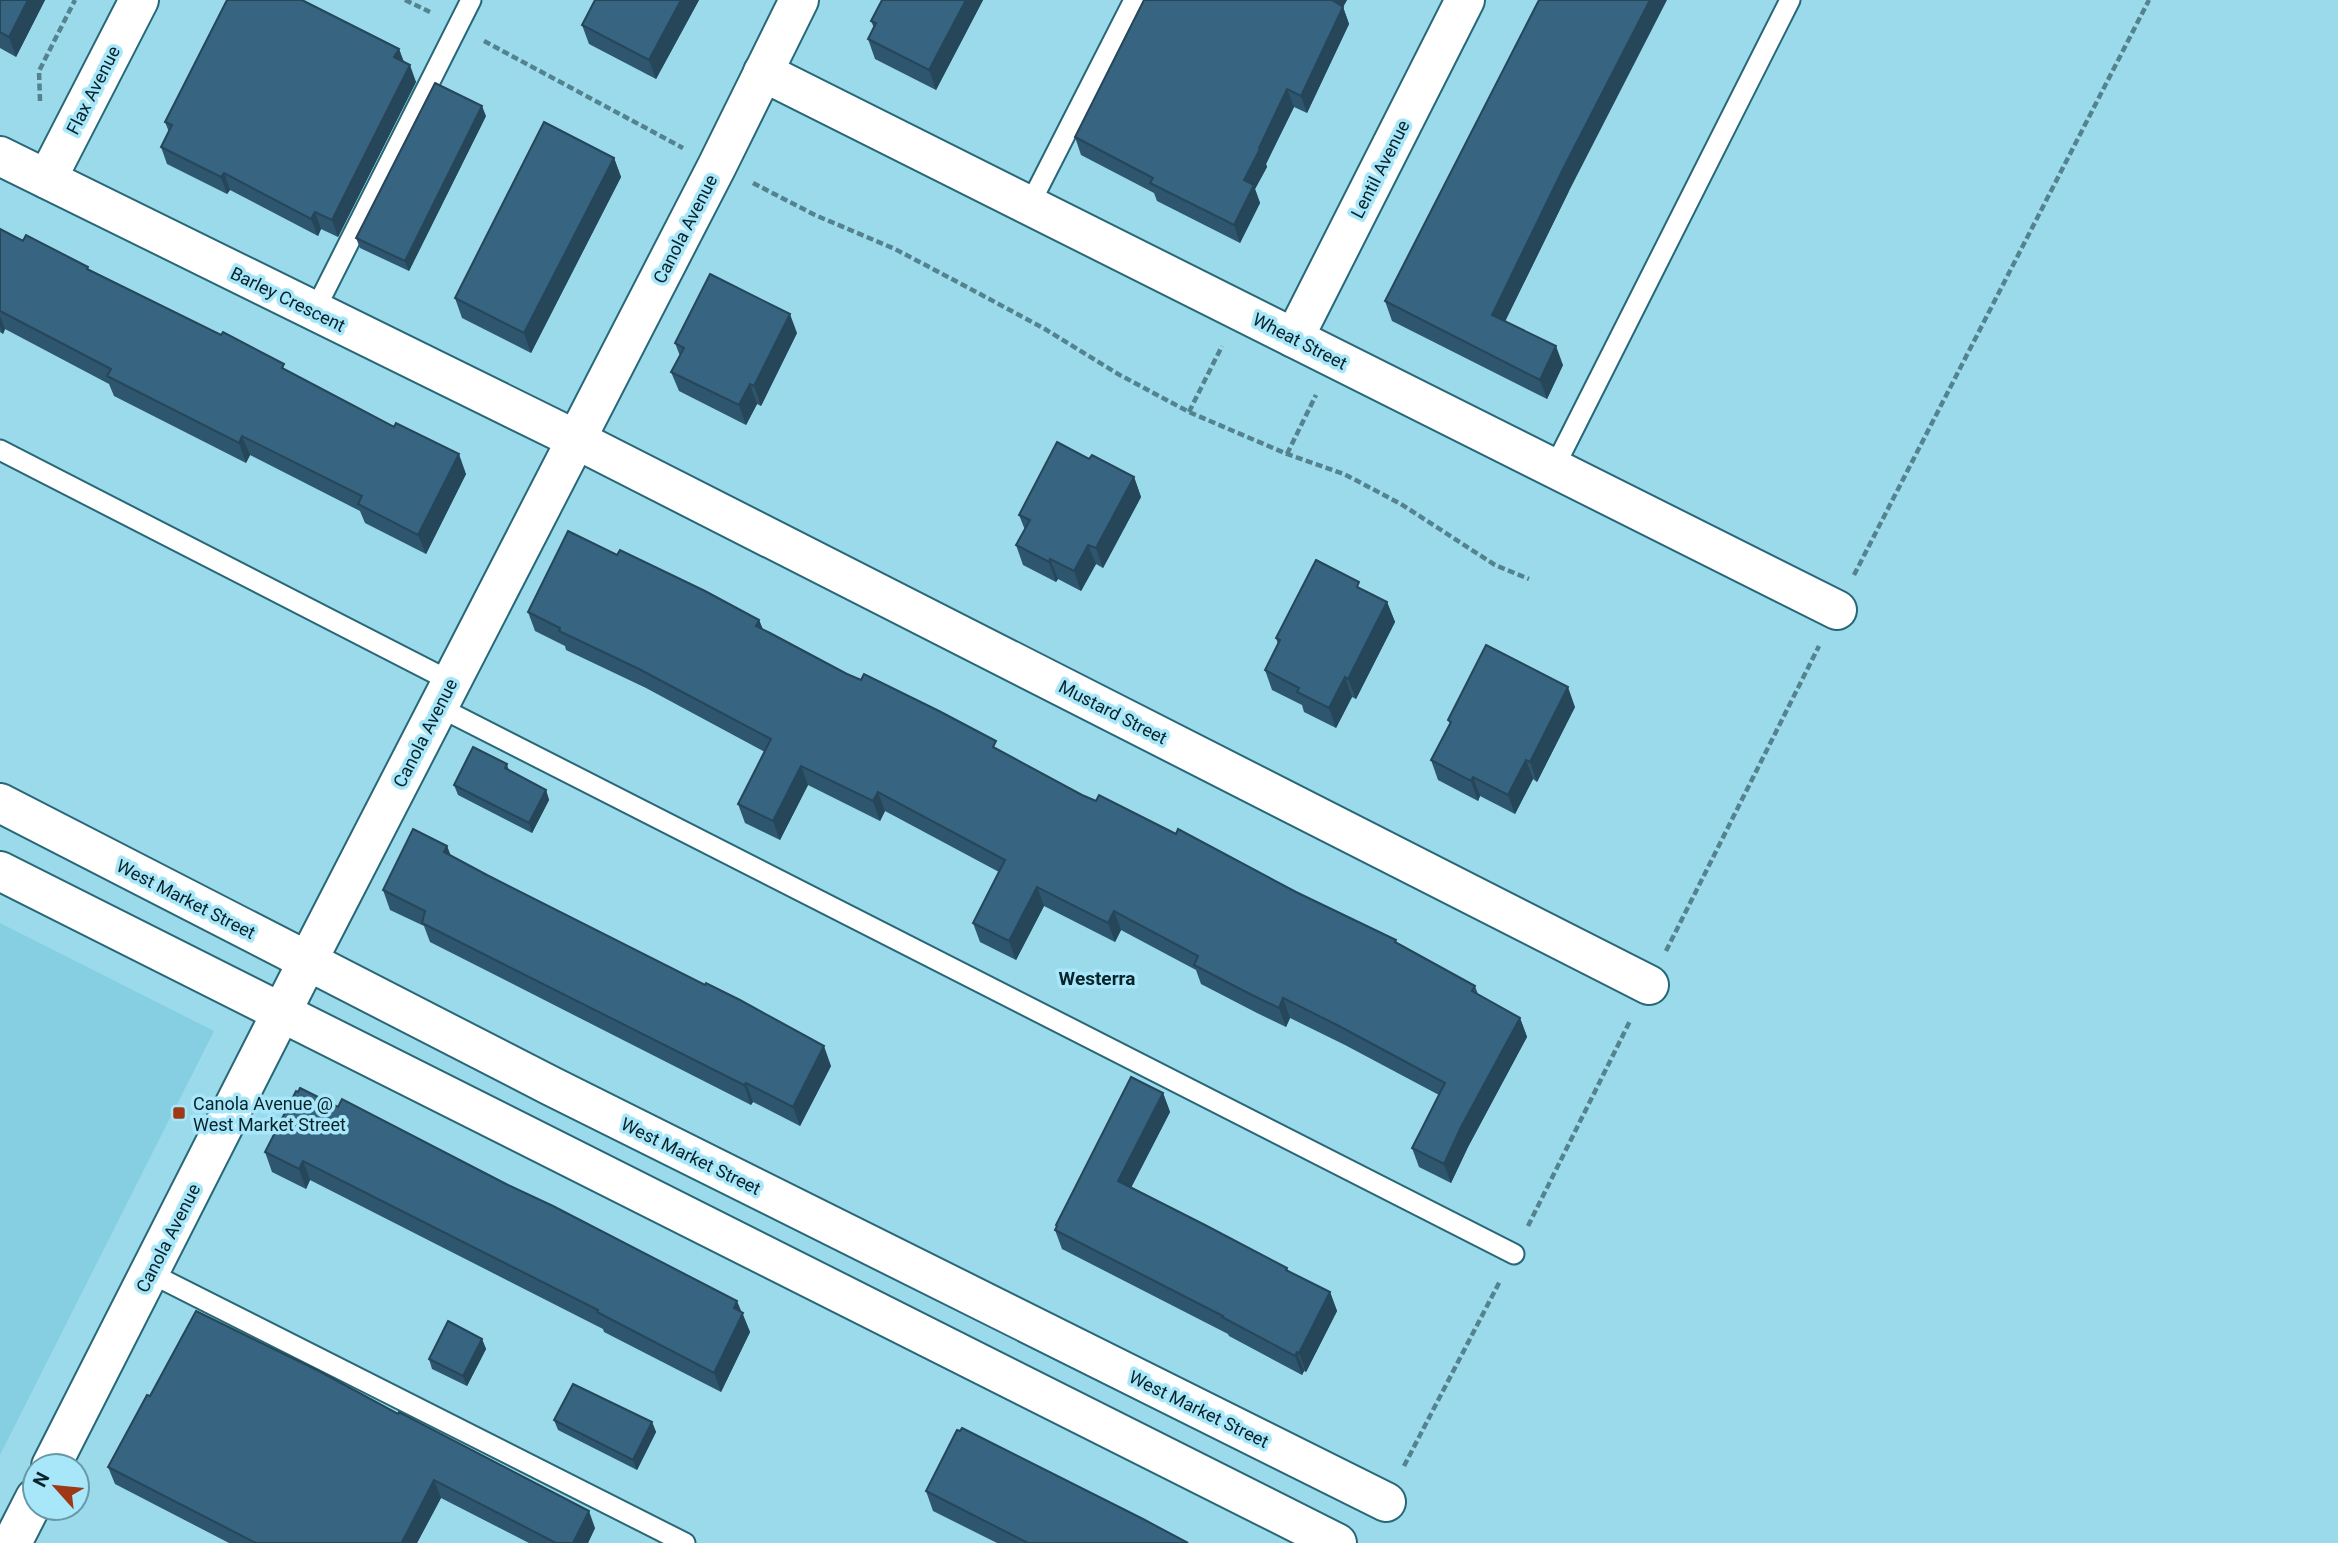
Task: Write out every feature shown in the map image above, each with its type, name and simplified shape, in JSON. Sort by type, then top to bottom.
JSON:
[{"type":"street","name":"Flax Avenue","points":[[47,179],[139,0]]},
{"type":"street","name":"Canola Avenue","points":[[58,1452],[717,166],[799,0]]},
{"type":"street","name":"Lentil Avenue","points":[[1294,338],[1465,0]]},
{"type":"street","name":"Wheat Street","points":[[764,72],[1837,610]]},
{"type":"street","name":"Barley Crescent","points":[[0,156],[577,440]]},
{"type":"street","name":"Mustard Street","points":[[577,440],[1649,985]]},
{"type":"street","name":"West Market Street","points":[[0,803],[307,962],[1386,1502]]},
{"type":"street","points":[[0,870],[1336,1543]]},
{"type":"street","points":[[18,1541],[26,1522]]},
{"type":"lane","points":[[314,312],[471,0]]},
{"type":"lane","points":[[1030,204],[1134,0]]},
{"type":"lane","points":[[1554,468],[1790,0]]},
{"type":"lane","points":[[0,450],[445,694],[1514,1254]]},
{"type":"lane","points":[[149,1273],[685,1543]]},
{"type":"path","points":[[41,107],[39,71],[75,0]]},
{"type":"path","points":[[405,0],[717,166],[815,215],[895,249],[1045,329],[1118,374],[1189,412],[1287,454],[1344,474],[1401,504],[1494,565],[1529,579]]},
{"type":"path","points":[[1386,1502],[2149,0]]},
{"type":"path","points":[[1287,454],[1316,394],[1294,338]]},
{"type":"path","points":[[1189,412],[1223,343]]},
{"type":"shaded area","points":[[0,923],[214,1031],[0,1455]]},
{"type":"building","points":[[0,0],[28,0],[9,37],[0,32]]},
{"type":"building","points":[[227,0],[302,0],[399,49],[394,57],[410,65],[332,220],[315,212],[311,219],[224,173],[221,177],[161,147],[172,125],[165,122]]},
{"type":"building","points":[[595,0],[681,0],[649,60],[582,25]]},
{"type":"building","points":[[882,0],[966,0],[929,70],[868,39],[876,23],[871,21]]},
{"type":"building","points":[[1144,0],[1332,0],[1343,7],[1301,96],[1287,89],[1244,180],[1254,185],[1234,225],[1150,183],[1153,178],[1075,137]]},
{"type":"building","points":[[1539,0],[1650,0],[1492,315],[1556,346],[1540,380],[1385,301]]},
{"type":"building","points":[[435,83],[482,106],[405,261],[356,238]]},
{"type":"building","points":[[544,122],[614,158],[524,333],[455,298]]},
{"type":"building","points":[[0,229],[23,241],[26,235],[88,267],[87,269],[221,335],[223,332],[284,364],[282,368],[394,427],[396,423],[459,454],[418,535],[358,504],[362,496],[242,436],[239,443],[107,376],[111,369],[0,311]]},
{"type":"building","points":[[710,274],[790,314],[754,386],[750,384],[739,405],[671,372],[684,348],[675,343]]},
{"type":"building","points":[[1057,442],[1089,459],[1092,455],[1134,477],[1096,548],[1088,545],[1074,571],[1016,545],[1030,520],[1019,515]]},
{"type":"building","points":[[568,531],[617,555],[620,550],[705,591],[759,620],[756,626],[847,674],[861,680],[864,674],[939,711],[996,741],[993,747],[1082,795],[1096,801],[1099,795],[1176,834],[1178,829],[1296,892],[1396,940],[1395,942],[1475,986],[1472,991],[1520,1018],[1444,1164],[1412,1148],[1445,1083],[1283,998],[1279,1008],[1194,965],[1198,956],[1114,911],[1108,923],[1037,887],[1009,941],[973,923],[1005,860],[878,792],[873,801],[801,766],[773,821],[738,804],[771,739],[639,669],[559,631],[560,628],[528,612]]},
{"type":"building","points":[[1316,560],[1359,582],[1357,587],[1387,602],[1348,679],[1345,677],[1329,708],[1297,692],[1299,688],[1265,670],[1280,640],[1276,638]]},
{"type":"building","points":[[1486,645],[1568,687],[1530,762],[1526,760],[1508,795],[1473,777],[1471,781],[1431,760]]},
{"type":"building","points":[[473,747],[507,764],[505,768],[546,790],[529,823],[454,785]]},
{"type":"building","points":[[413,829],[447,846],[444,852],[487,875],[740,1000],[824,1046],[793,1107],[422,923],[425,911],[383,890]]},
{"type":"building","points":[[1131,1077],[1163,1093],[1118,1181],[1330,1292],[1295,1356],[1055,1230]]},
{"type":"building","points":[[300,1088],[338,1107],[342,1099],[737,1301],[734,1308],[743,1313],[714,1373],[597,1312],[598,1310],[303,1161],[299,1169],[265,1152]]},
{"type":"building","points":[[196,1311],[319,1371],[589,1511],[573,1543],[556,1543],[434,1480],[402,1542],[405,1543],[256,1543],[108,1467]]},
{"type":"building","points":[[448,1321],[482,1339],[463,1376],[429,1359]]},
{"type":"building","points":[[573,1384],[652,1422],[633,1460],[554,1420]]},
{"type":"building","points":[[962,1428],[1188,1543],[1028,1543],[926,1491],[957,1430]]},
{"type":"place","name":"Canola Avenue @ West Market Street","points":[[179,1113]]},
{"type":"district","name":"Westerra","points":[[1097,978]]}]
